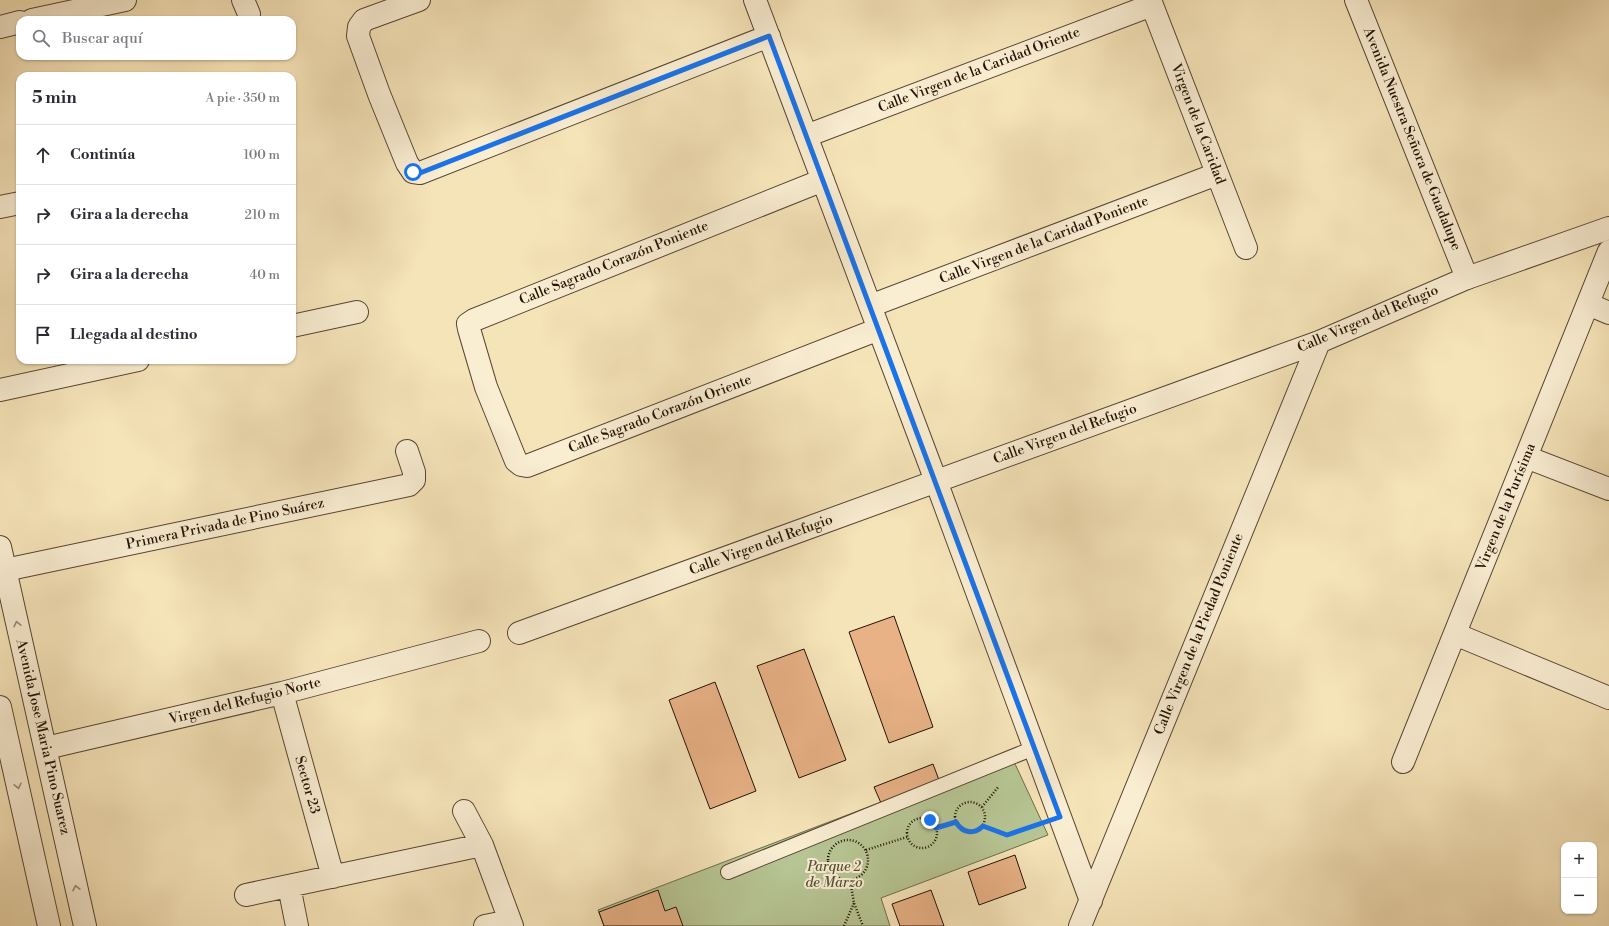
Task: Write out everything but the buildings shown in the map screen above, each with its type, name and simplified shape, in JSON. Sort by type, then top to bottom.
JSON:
[{"type":"street","points":[[51,16],[125,0]]},
{"type":"street","points":[[419,0],[364,20],[359,27],[358,36],[379,94],[407,163],[413,172],[420,173],[769,36]]},
{"type":"street","points":[[755,0],[936,481],[1091,901]]},
{"type":"street","name":"Avenida Nuestra Señora de Guadalupe","points":[[1356,0],[1467,278]]},
{"type":"street","name":"Calle Virgen de la Caridad Oriente","points":[[806,136],[1151,2]]},
{"type":"street","name":"Virgen de la Caridad","points":[[1151,2],[1246,248]]},
{"type":"street","points":[[0,27],[16,23]]},
{"type":"street","name":"Calle Virgen de la Caridad Poniente","points":[[870,306],[1217,174]]},
{"type":"street","name":"Calle Sagrado Corazón Poniente","points":[[486,387],[468,324],[474,320],[823,180]]},
{"type":"street","points":[[0,207],[16,204]]},
{"type":"street","name":"Calle Virgen del Refugio","points":[[519,633],[1318,342],[1467,278],[1609,228]]},
{"type":"street","name":"Virgen de la Purísima","points":[[1403,762],[1609,251]]},
{"type":"street","points":[[1588,304],[1609,312]]},
{"type":"street","points":[[296,325],[357,312]]},
{"type":"street","name":"Calle Sagrado Corazón Oriente","points":[[486,387],[516,460],[521,466],[527,466],[879,329]]},
{"type":"street","name":"Calle Virgen de la Piedad Poniente","points":[[1080,926],[1318,342]]},
{"type":"street","points":[[0,390],[120,364]]},
{"type":"street","name":"Primera Privada de Pino Suárez","points":[[5,570],[409,485],[414,480],[414,472],[407,451]]},
{"type":"street","points":[[1526,457],[1609,489]]},
{"type":"street","name":"Avenida Jose Maria Pino Suarez","points":[[0,548],[46,748],[84,926]]},
{"type":"street","points":[[1455,634],[1609,698]]},
{"type":"street","name":"Virgen del Refugio Norte","points":[[5,757],[282,693],[479,641]]},
{"type":"street","name":"Sector 23","points":[[282,693],[333,877]]},
{"type":"street","points":[[0,707],[5,757],[49,926]]},
{"type":"street","points":[[464,811],[482,845],[511,924],[485,926]]},
{"type":"street","points":[[246,895],[482,845]]},
{"type":"street","points":[[289,886],[297,926]]},
{"type":"lane","points":[[728,872],[1034,748]]},
{"type":"path","points":[[969,801],[978,803],[984,811],[985,816],[983,826],[979,830],[969,832],[960,828],[956,822],[955,814],[960,805],[969,801]]},
{"type":"path","points":[[983,826],[1007,835],[1060,817]]},
{"type":"path","points":[[920,818],[930,820],[936,828],[937,838],[931,846],[926,848],[917,848],[909,842],[907,837],[908,827],[911,823],[920,818]]},
{"type":"path","points":[[936,828],[956,822]]},
{"type":"path","points":[[866,850],[907,837]]},
{"type":"path","points":[[850,839],[862,844],[866,850],[868,863],[866,870],[856,878],[850,880],[837,877],[829,866],[828,853],[832,847],[843,840],[850,839]]},
{"type":"path","points":[[850,880],[854,903],[863,926]]},
{"type":"path","points":[[844,926],[854,903]]},
{"type":"green space","name":"Parque 2 de Marzo","points":[[1010,753],[1048,835],[881,898],[890,926],[604,926],[598,910]]},
{"type":"route","points":[[413,172],[420,173],[769,36],[1060,817],[1007,835],[983,826],[979,830],[969,832],[960,828],[956,822],[936,828],[930,820]]}]
